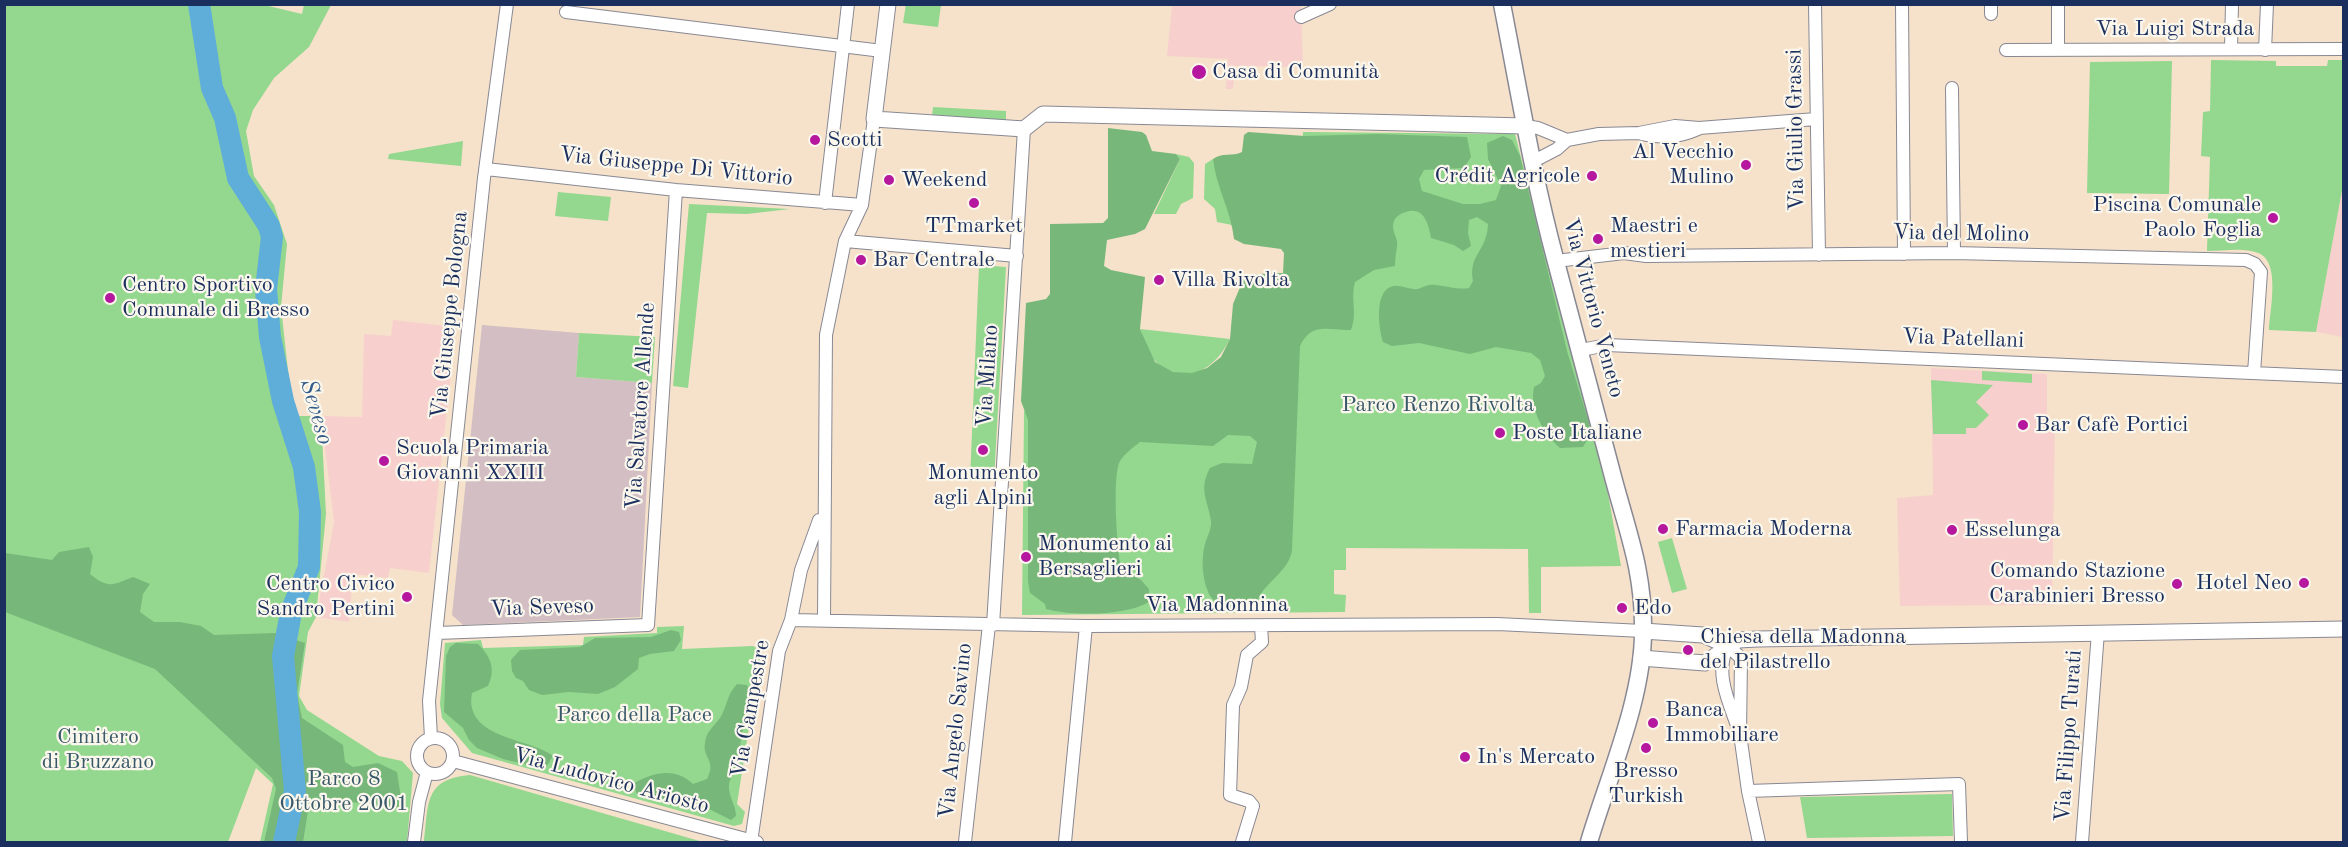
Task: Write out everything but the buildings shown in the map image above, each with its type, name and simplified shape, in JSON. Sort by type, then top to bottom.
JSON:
[{"type":"main road","name":"Via Vittorio Veneto","points":[[1502,4],[1532,162],[1556,261],[1612,474],[1636,550],[1643,632],[1641,658],[1634,696],[1589,843]]},
{"type":"street","name":"Via Giuseppe Bologna","points":[[431,738],[429,701],[486,169],[507,4]]},
{"type":"street","points":[[825,203],[848,4]]},
{"type":"street","points":[[824,619],[826,335],[845,242],[862,205],[888,4]]},
{"type":"street","points":[[1301,17],[1330,4]]},
{"type":"street","name":"Via Giulio Grassi","points":[[1815,4],[1819,255]]},
{"type":"street","points":[[1902,4],[1904,254]]},
{"type":"street","points":[[2058,4],[2058,50]]},
{"type":"street","points":[[2231,49],[2232,4]]},
{"type":"street","points":[[2265,50],[2267,4]]},
{"type":"street","points":[[566,12],[882,51]]},
{"type":"street","name":"Via Luigi Strada","points":[[2006,50],[2343,49]]},
{"type":"street","points":[[1952,88],[1954,253]]},
{"type":"street","points":[[874,119],[1024,129],[1043,114],[1525,126],[1538,128],[1568,140]]},
{"type":"street","points":[[1532,162],[1551,153],[1568,140],[1599,134],[1639,133],[1671,138],[1699,128],[1816,119]]},
{"type":"street","name":"Via Milano","points":[[991,625],[1024,129]]},
{"type":"street","name":"Via Giuseppe Di Vittorio","points":[[486,169],[676,190],[862,205]]},
{"type":"street","name":"Via Salvatore Allende","points":[[648,625],[676,190]]},
{"type":"street","points":[[845,242],[1017,256]]},
{"type":"street","name":"Via del Molino","points":[[1556,261],[1624,253],[1646,256],[1954,253],[2246,260],[2255,264],[2261,272],[2254,373]]},
{"type":"street","name":"Via Patellani","points":[[1581,350],[1608,345],[2343,377]]},
{"type":"street","name":"Via Campestre","points":[[753,842],[779,651],[791,620],[801,570],[823,510]]},
{"type":"street","name":"Via Madonnina","points":[[791,620],[1086,626],[1261,627],[1487,624],[1643,632]]},
{"type":"street","name":"Via Seveso","points":[[437,633],[648,625]]},
{"type":"street","name":"Via Angelo Savino","points":[[965,843],[991,625]]},
{"type":"street","points":[[1065,843],[1086,626]]},
{"type":"street","points":[[1242,843],[1252,807],[1249,801],[1230,795],[1233,705],[1241,687],[1247,656],[1262,642],[1261,627]]},
{"type":"street","points":[[1641,658],[1705,663],[1738,640],[1758,639],[2343,629]]},
{"type":"street","points":[[1643,632],[1702,635],[1728,646],[1741,658],[1740,734],[1748,791],[1759,843]]},
{"type":"street","name":"Via Filippo Turati","points":[[2082,843],[2098,632]]},
{"type":"street","points":[[1728,646],[1721,658],[1721,672],[1740,734]]},
{"type":"street","points":[[431,738],[443,739],[449,744],[453,760],[445,772],[438,774],[427,772],[418,764],[416,757],[422,743],[431,738]]},
{"type":"street","name":"Via Ludovico Ariosto","points":[[453,760],[753,842]]},
{"type":"street","points":[[414,843],[419,802],[427,772]]},
{"type":"street","points":[[1748,791],[1959,784],[1960,843]]},
{"type":"shaded area","points":[[1172,5],[1301,5],[1303,67],[1235,66],[1233,89],[1226,89],[1228,59],[1167,56]]},
{"type":"shaded area","points":[[2343,185],[2343,337],[2316,332]]},
{"type":"shaded area","name":"Scuola Primaria Giovanni XXIII","points":[[393,320],[456,327],[429,573],[390,568],[388,578],[353,574],[349,622],[316,617],[334,522],[321,416],[362,417],[364,334],[391,336]]},
{"type":"shaded area","points":[[482,325],[579,333],[576,377],[652,383],[640,617],[463,625],[452,615]]},
{"type":"shaded area","points":[[1931,368],[2047,374],[2047,422],[2055,423],[2052,605],[1900,606],[1897,498],[1933,495]]},
{"type":"green space","points":[[260,4],[302,14],[304,5],[331,5],[309,47],[274,78],[253,110],[246,131],[254,176],[274,205],[287,244],[281,307],[293,416],[321,416],[326,514],[316,617],[308,632],[299,696],[307,710],[379,756],[402,761],[413,773],[407,842],[260,842],[273,784],[256,768],[228,842],[5,842],[4,5]]},
{"type":"green space","points":[[906,4],[941,5],[938,27],[903,23]]},
{"type":"green space","name":"Piscina Comunale Paolo Foglia","points":[[2211,60],[2276,61],[2276,66],[2327,66],[2328,60],[2343,60],[2343,185],[2316,332],[2269,330],[2273,287],[2270,266],[2265,258],[2258,253],[2246,250],[2207,251],[2210,157],[2201,156],[2203,112],[2210,111]]},
{"type":"green space","points":[[2172,61],[2169,194],[2087,193],[2090,62]]},
{"type":"green space","points":[[933,107],[1006,111],[1006,121],[932,116]]},
{"type":"green space","points":[[1108,128],[1142,132],[1146,135],[1152,151],[1176,154],[1180,159],[1145,229],[1135,234],[1107,240],[1104,266],[1111,270],[1145,277],[1140,329],[1155,362],[1173,372],[1192,373],[1207,368],[1221,357],[1230,339],[1233,304],[1244,278],[1257,274],[1283,273],[1284,253],[1281,249],[1244,244],[1234,239],[1217,179],[1213,159],[1242,152],[1244,135],[1248,132],[1305,136],[1378,134],[1467,137],[1471,157],[1464,168],[1424,170],[1419,179],[1422,191],[1463,204],[1480,204],[1496,200],[1501,186],[1488,159],[1487,143],[1503,136],[1512,140],[1520,156],[1567,351],[1589,423],[1587,441],[1583,447],[1560,448],[1548,436],[1539,421],[1533,395],[1534,387],[1541,383],[1545,376],[1540,360],[1531,353],[1496,347],[1470,354],[1419,343],[1392,346],[1383,342],[1379,311],[1380,302],[1387,289],[1397,286],[1418,289],[1433,285],[1469,288],[1473,281],[1475,258],[1487,233],[1488,224],[1477,217],[1469,220],[1468,233],[1471,246],[1463,251],[1454,245],[1431,238],[1427,222],[1421,214],[1406,212],[1397,217],[1393,223],[1397,243],[1395,266],[1374,270],[1355,282],[1354,317],[1351,330],[1315,330],[1305,338],[1300,346],[1292,551],[1287,564],[1264,589],[1254,608],[1239,611],[1221,605],[1209,594],[1204,576],[1204,550],[1211,524],[1204,489],[1206,476],[1210,468],[1222,463],[1252,464],[1257,442],[1250,436],[1228,435],[1213,446],[1140,442],[1120,461],[1116,496],[1121,567],[1141,580],[1149,589],[1149,602],[1127,610],[1099,613],[1070,613],[1046,609],[1045,604],[1030,593],[1028,581],[1028,420],[1021,401],[1026,303],[1046,299],[1050,294],[1050,224],[1103,223],[1108,218]]},
{"type":"green space","name":"Parco Renzo Rivolta","points":[[1303,132],[1515,134],[1608,494],[1621,566],[1541,567],[1541,613],[1529,613],[1528,549],[1346,548],[1346,570],[1334,570],[1334,594],[1346,595],[1345,612],[1022,615],[1024,411],[1293,420]]},
{"type":"green space","points":[[463,141],[461,166],[388,159],[389,154]]},
{"type":"green space","points":[[1176,154],[1189,157],[1194,163],[1193,198],[1181,204],[1176,214],[1154,214],[1180,159]]},
{"type":"green space","points":[[1213,159],[1232,225],[1217,222],[1215,209],[1204,199],[1205,164]]},
{"type":"green space","points":[[558,192],[611,197],[608,221],[555,216]]},
{"type":"green space","points":[[689,204],[790,209],[747,214],[707,213],[688,388],[673,386]]},
{"type":"green space","points":[[979,265],[1006,267],[994,480],[970,480]]},
{"type":"green space","points":[[1140,329],[1230,339],[1224,350],[1208,366],[1189,374],[1179,374],[1168,370],[1154,360]]},
{"type":"green space","points":[[579,333],[655,337],[652,383],[576,377]]},
{"type":"green space","points":[[1982,371],[2032,374],[2032,383],[1982,380]]},
{"type":"green space","points":[[1931,380],[1993,385],[1976,402],[1989,415],[1976,428],[1966,428],[1966,434],[1933,434]]},
{"type":"green space","points":[[1672,538],[1687,589],[1672,593],[1658,542]]},
{"type":"green space","name":"Parco 8 Ottobre 2001","points":[[89,547],[93,557],[90,574],[96,579],[111,584],[133,577],[150,584],[143,594],[140,612],[154,622],[180,622],[201,626],[214,635],[275,633],[305,643],[297,694],[302,718],[343,745],[345,762],[353,767],[378,763],[397,772],[401,798],[398,809],[325,798],[309,805],[303,842],[264,842],[276,789],[272,778],[155,669],[5,612],[5,553],[52,560],[59,552]]},
{"type":"green space","name":"Parco della Pace","points":[[684,626],[682,649],[753,646],[761,650],[737,804],[745,812],[742,824],[734,826],[472,753],[442,718],[440,704],[445,643],[481,640],[483,648],[583,645],[584,637],[657,633],[657,627]]},
{"type":"green space","points":[[671,630],[679,632],[681,640],[674,651],[639,658],[638,669],[615,687],[598,694],[569,692],[542,695],[529,690],[512,671],[511,660],[520,650],[580,647],[595,638],[651,637]]},
{"type":"green space","points":[[456,643],[478,644],[491,664],[492,674],[488,686],[472,693],[472,708],[478,720],[501,735],[543,750],[553,756],[545,769],[503,759],[477,748],[469,740],[463,728],[444,712],[446,656],[450,647]]},
{"type":"green space","points":[[737,684],[747,685],[751,699],[742,733],[739,764],[729,784],[736,816],[731,820],[709,809],[697,811],[664,800],[652,801],[637,794],[633,784],[656,774],[679,775],[693,784],[707,779],[710,773],[710,763],[705,752],[706,739],[720,718]]},
{"type":"green space","points":[[470,775],[703,842],[424,842],[428,806],[436,788],[444,782]]},
{"type":"green space","points":[[1952,794],[1953,836],[1807,838],[1800,797]]},
{"type":"waterway","name":"Seveso","points":[[199,4],[212,88],[225,118],[238,178],[269,226],[272,237],[266,289],[270,337],[283,401],[304,467],[310,512],[309,567],[291,612],[283,656],[295,791],[284,842]]},
{"type":"place","name":"Casa di Comunità","points":[[1199,72]]},
{"type":"place","name":"Scotti","points":[[815,140]]},
{"type":"place","name":"Al Vecchio Mulino","points":[[1746,165]]},
{"type":"place","name":"Crédit Agricole","points":[[1592,176]]},
{"type":"place","name":"Weekend","points":[[889,180]]},
{"type":"place","name":"TTmarket","points":[[974,203]]},
{"type":"place","name":"Piscina Comunale Paolo Foglia","points":[[2273,218]]},
{"type":"place","name":"Maestri e mestieri","points":[[1598,239]]},
{"type":"place","name":"Bar Centrale","points":[[861,260]]},
{"type":"place","name":"Villa Rivolta","points":[[1159,280]]},
{"type":"place","name":"Centro Sportivo Comunale di Bresso","points":[[110,298]]},
{"type":"place","name":"Bar Cafè Portici","points":[[2023,425]]},
{"type":"place","name":"Poste Italiane","points":[[1500,433]]},
{"type":"place","name":"Monumento agli Alpini","points":[[983,450]]},
{"type":"place","name":"Scuola Primaria Giovanni XXIII","points":[[384,461]]},
{"type":"place","name":"Farmacia Moderna","points":[[1663,529]]},
{"type":"place","name":"Esselunga","points":[[1952,530]]},
{"type":"place","name":"Monumento ai Bersaglieri","points":[[1026,557]]},
{"type":"place","name":"Hotel Neo","points":[[2304,583]]},
{"type":"place","name":"Comando Stazione Carabinieri Bresso","points":[[2177,584]]},
{"type":"place","name":"Centro Civico Sandro Pertini","points":[[407,597]]},
{"type":"place","name":"Edo","points":[[1622,608]]},
{"type":"place","name":"Chiesa della Madonna del Pilastrello","points":[[1688,650]]},
{"type":"place","name":"Banca Immobiliare","points":[[1653,723]]},
{"type":"place","name":"Bresso Turkish","points":[[1646,748]]},
{"type":"place","name":"In's Mercato","points":[[1465,757]]},
{"type":"park label","name":"Cimitero di Bruzzano","points":[[98,750]]}]
